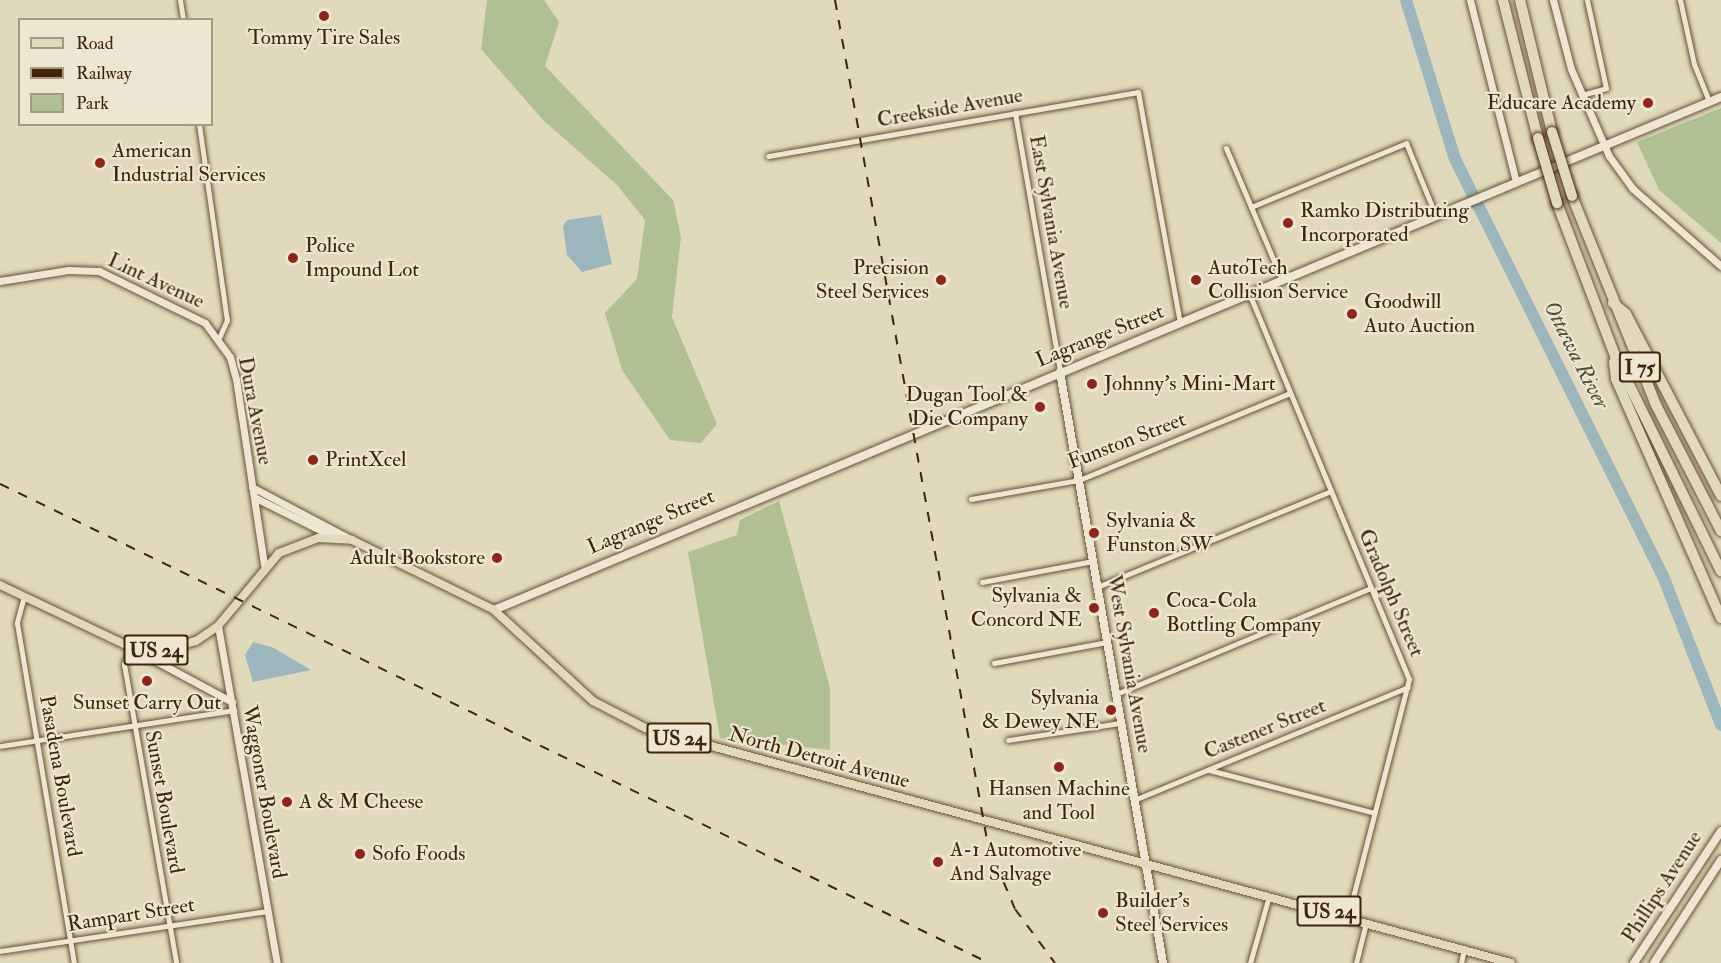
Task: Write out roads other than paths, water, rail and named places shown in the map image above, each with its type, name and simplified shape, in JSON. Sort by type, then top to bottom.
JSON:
[{"type":"highway","name":"I 75","points":[[1503,0],[1538,138],[1557,202],[1615,356],[1721,571]]},
{"type":"highway","name":"I 75","points":[[1520,0],[1552,132],[1572,196],[1611,301],[1721,531]]},
{"type":"highway","points":[[1611,301],[1626,314],[1670,407],[1721,496]]},
{"type":"highway","points":[[1615,356],[1616,379],[1721,618]]},
{"type":"main road","name":"Lagrange Street","points":[[494,610],[1721,97]]},
{"type":"main road","name":"West Sylvania Avenue","points":[[1060,372],[1163,963]]},
{"type":"main road","name":"North Detroit Avenue","points":[[0,585],[130,647],[179,647],[218,626],[264,566],[305,541],[352,540],[494,610],[593,701],[645,728],[1145,864],[1348,916],[1511,963]]},
{"type":"main road","name":"Phillips Avenue","points":[[1634,963],[1721,831]]},
{"type":"main road","name":"Phillips Avenue","points":[[1654,963],[1721,860]]},
{"type":"street","points":[[180,0],[183,18]]},
{"type":"street","points":[[1470,0],[1516,182]]},
{"type":"street","points":[[1552,0],[1582,96],[1604,146],[1633,189],[1721,266]]},
{"type":"street","points":[[1582,96],[1606,88],[1587,0]]},
{"type":"street","points":[[1680,0],[1694,64],[1709,101]]},
{"type":"street","name":"Creekside Avenue","points":[[768,156],[1138,92],[1180,323]]},
{"type":"street","name":"East Sylvania Avenue","points":[[1015,113],[1060,372]]},
{"type":"street","name":"Dura Avenue","points":[[199,126],[227,320],[219,338],[236,379],[264,566]]},
{"type":"street","points":[[1251,207],[1406,143],[1436,216]]},
{"type":"street","points":[[1226,148],[1282,280]]},
{"type":"street","name":"Lint Avenue","points":[[0,281],[68,270],[99,271],[186,311],[219,338]]},
{"type":"street","name":"Gradolph Street","points":[[1250,293],[1371,588],[1408,687],[1348,916]]},
{"type":"street","name":"Funston Street","points":[[971,499],[1079,480],[1290,393]]},
{"type":"street","points":[[252,487],[352,540]]},
{"type":"street","points":[[1097,587],[1331,491]]},
{"type":"street","points":[[254,497],[338,539]]},
{"type":"street","points":[[981,582],[1093,561]]},
{"type":"street","points":[[1116,694],[1371,588]]},
{"type":"street","name":"Pasadena Boulevard","points":[[24,596],[17,622],[74,963]]},
{"type":"street","name":"Waggoner Boulevard","points":[[218,626],[277,963]]},
{"type":"street","points":[[994,663],[1107,642]]},
{"type":"street","name":"North Detroit Avenue","points":[[130,647],[232,702]]},
{"type":"street","name":"Sunset Boulevard","points":[[130,647],[124,663],[176,963]]},
{"type":"street","name":"Castener Street","points":[[1134,800],[1408,687]]},
{"type":"street","points":[[0,746],[234,710]]},
{"type":"street","points":[[1008,740],[1121,723]]},
{"type":"street","points":[[1209,770],[1375,813]]},
{"type":"street","points":[[1250,963],[1269,896]]},
{"type":"street","name":"Rampart Street","points":[[0,951],[268,911]]},
{"type":"street","points":[[1356,963],[1367,922]]},
{"type":"street","points":[[1461,963],[1464,949]]},
{"type":"water","points":[[601,215],[612,264],[582,272],[567,255],[563,226],[567,220]]},
{"type":"water","points":[[253,642],[274,648],[311,670],[253,682],[245,655]]},
{"type":"waterway","name":"Ottawa River","points":[[1406,0],[1455,159],[1663,576],[1721,725]]},
{"type":"railway","points":[[835,0],[988,845],[1015,909],[1055,963]]},
{"type":"railway","points":[[0,484],[989,963]]},
{"type":"place","name":"Tommy Tire Sales","points":[[324,16]]},
{"type":"place","name":"Educare Academy","points":[[1648,103]]},
{"type":"place","name":"American Industrial Services","points":[[100,163]]},
{"type":"place","name":"Ramko Distributing Incorporated","points":[[1288,223]]},
{"type":"place","name":"Police Impound Lot","points":[[293,258]]},
{"type":"place","name":"Precision Steel Services","points":[[941,280]]},
{"type":"place","name":"AutoTech Collision Service","points":[[1196,280]]},
{"type":"place","name":"Goodwill Auto Auction","points":[[1352,314]]},
{"type":"place","name":"Johnny's Mini-Mart","points":[[1092,384]]},
{"type":"place","name":"Dugan Tool & Die Company","points":[[1040,407]]},
{"type":"place","name":"PrintXcel","points":[[313,460]]},
{"type":"place","name":"Sylvania & Funston SW","points":[[1094,533]]},
{"type":"place","name":"Adult Bookstore","points":[[497,558]]},
{"type":"place","name":"Sylvania & Concord NE","points":[[1094,608]]},
{"type":"place","name":"Coca-Cola Bottling Company","points":[[1154,613]]},
{"type":"place","name":"Sunset Carry Out","points":[[147,681]]},
{"type":"place","name":"Sylvania & Dewey NE","points":[[1111,710]]},
{"type":"place","name":"Hansen Machine and Tool","points":[[1059,767]]},
{"type":"place","name":"A & M Cheese","points":[[287,802]]},
{"type":"place","name":"Sofo Foods","points":[[360,854]]},
{"type":"place","name":"A-1 Automotive And Salvage","points":[[938,862]]},
{"type":"place","name":"Builder's Steel Services","points":[[1103,913]]}]
